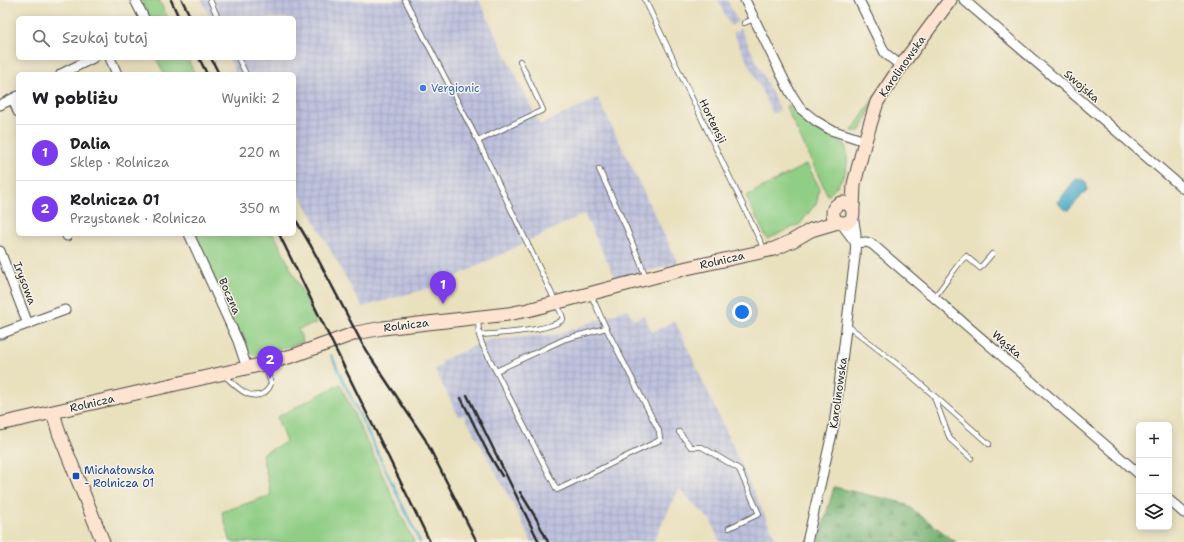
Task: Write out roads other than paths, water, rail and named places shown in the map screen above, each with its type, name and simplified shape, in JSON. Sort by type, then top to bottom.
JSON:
[{"type":"street","points":[[135,0],[143,16]]},
{"type":"street","points":[[745,0],[790,92],[801,109],[816,121],[831,130],[865,141]]},
{"type":"street","points":[[859,0],[885,53],[901,66]]},
{"type":"street","name":"Karolinowska","points":[[807,542],[834,426],[855,262],[856,243],[853,212],[854,184],[865,141],[877,102],[901,66],[950,0]]},
{"type":"street","name":"Swojska","points":[[964,0],[1184,190]]},
{"type":"street","points":[[65,72],[89,60]]},
{"type":"street","points":[[111,60],[116,72]]},
{"type":"street","points":[[0,105],[15,97]]},
{"type":"street","name":"Karolinowska","points":[[838,214],[854,184]]},
{"type":"street","points":[[853,212],[849,204],[846,202],[838,214],[856,243]]},
{"type":"street","name":"Rolnicza","points":[[0,424],[264,364],[295,355],[356,333],[383,328],[522,312],[687,268],[765,251],[785,244],[838,214],[847,222],[852,218],[853,212]]},
{"type":"street","name":"Boczna","points":[[190,236],[238,341],[247,368]]},
{"type":"street","name":"Wąska","points":[[856,243],[866,242],[872,244],[1136,471]]},
{"type":"street","name":"Irysowa","points":[[0,251],[28,324]]},
{"type":"street","points":[[0,334],[65,310]]},
{"type":"street","points":[[53,412],[59,433],[103,542]]},
{"type":"street","points":[[1172,503],[1184,513]]},
{"type":"lane","points":[[210,0],[217,16]]},
{"type":"lane","points":[[405,0],[478,141],[557,303],[563,319],[560,322],[531,330],[479,335]]},
{"type":"lane","name":"Hortensji","points":[[645,0],[764,245],[765,251]]},
{"type":"lane","points":[[744,24],[754,19]]},
{"type":"lane","points":[[239,60],[245,72]]},
{"type":"lane","points":[[478,141],[542,110],[520,61]]},
{"type":"lane","points":[[599,169],[626,227],[647,279]]},
{"type":"lane","points":[[934,297],[944,286],[955,266],[966,256],[980,268],[992,254]]},
{"type":"lane","points":[[478,317],[479,335],[482,344],[557,490],[660,440],[659,431],[606,328],[591,294]]},
{"type":"lane","points":[[847,325],[906,371],[989,444]]},
{"type":"lane","points":[[496,371],[565,339],[606,328]]},
{"type":"lane","points":[[223,373],[247,394],[256,395],[268,389],[271,382],[264,364]]},
{"type":"lane","points":[[934,396],[950,439],[971,458]]},
{"type":"lane","points":[[679,432],[691,447],[702,447],[739,469],[759,514],[729,528]]},
{"type":"water","points":[[1076,178],[1085,181],[1087,190],[1069,210],[1065,209],[1061,207],[1058,202]]},
{"type":"waterway","points":[[331,355],[420,542]]},
{"type":"railway","points":[[171,0],[178,16]]},
{"type":"railway","points":[[182,0],[190,16]]},
{"type":"railway","points":[[200,60],[206,72]]},
{"type":"railway","points":[[212,60],[218,72]]},
{"type":"railway","points":[[296,220],[365,349],[425,439],[477,542]]},
{"type":"railway","points":[[280,236],[430,542]]},
{"type":"railway","points":[[467,395],[539,542]]},
{"type":"railway","points":[[461,398],[486,449],[502,476]]},
{"type":"railway","points":[[520,492],[536,518],[548,542]]},
{"type":"place","name":"Vergionic","points":[[423,88]]},
{"type":"place","name":"Dalia","points":[[443,304]]},
{"type":"place","name":"Rolnicza 01","points":[[270,379]]},
{"type":"place","name":"Michałowska - Rolnicza 01","points":[[76,476]]}]
